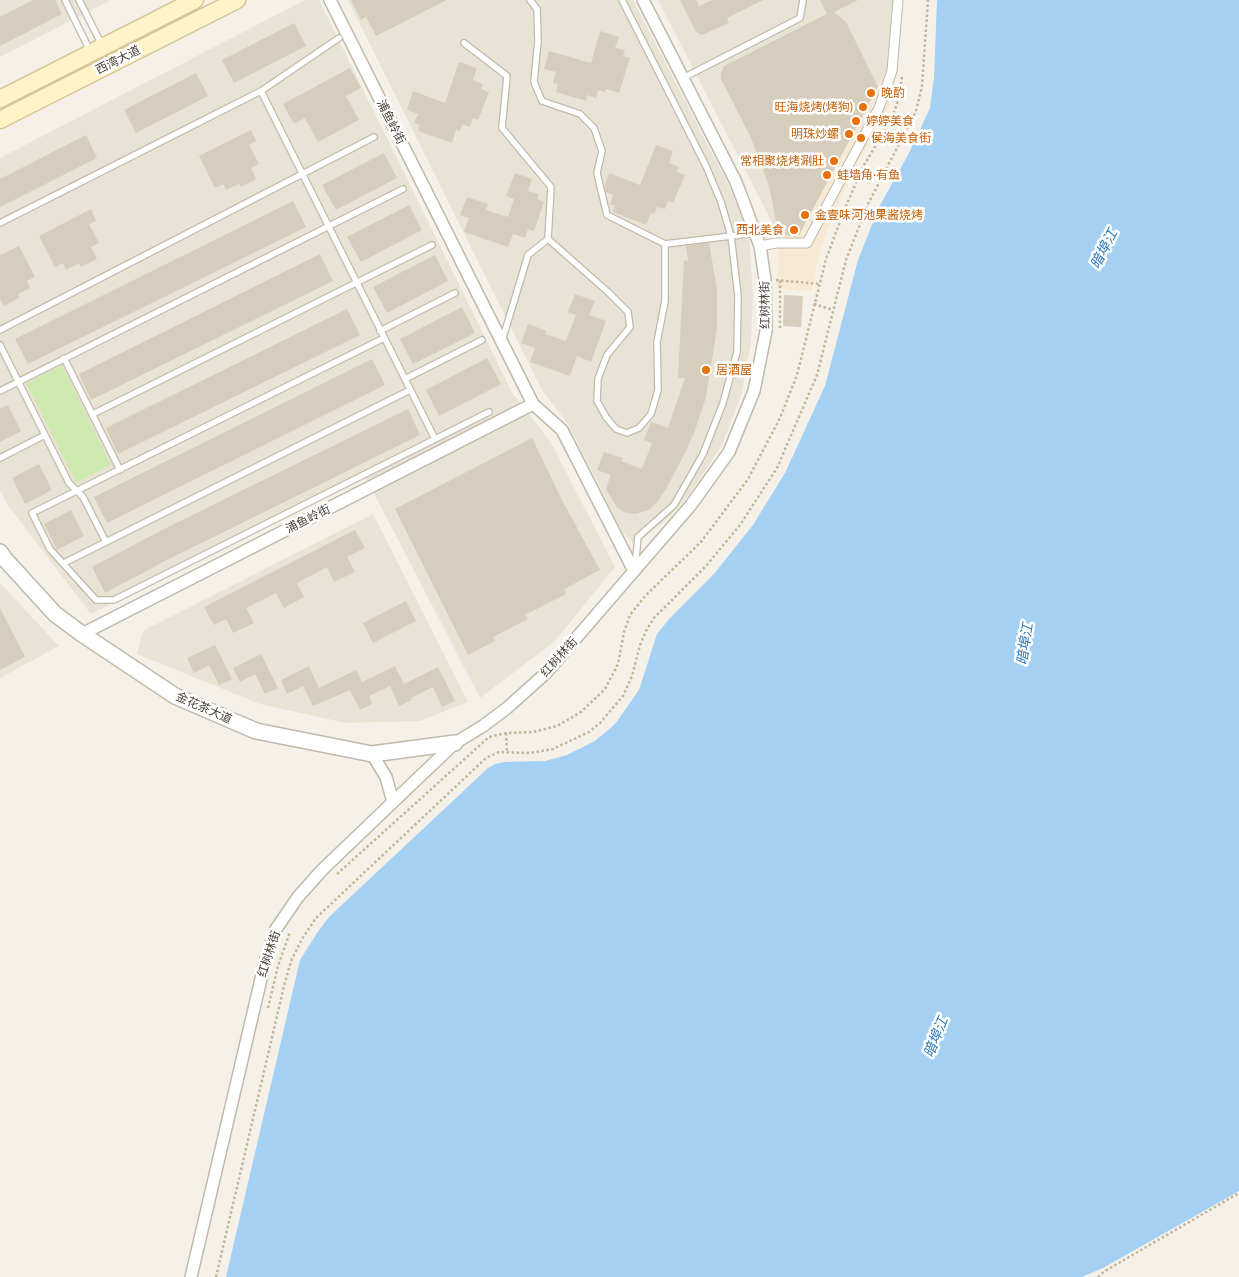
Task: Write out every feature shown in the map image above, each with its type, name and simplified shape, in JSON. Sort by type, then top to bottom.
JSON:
[{"type":"main road","name":"西湾大道","points":[[0,120],[237,0]]},
{"type":"main road","name":"西湾大道","points":[[0,100],[192,1]]},
{"type":"street","name":"浦鱼岭街","points":[[330,0],[533,404],[562,430],[634,571]]},
{"type":"street","name":"红树林街","points":[[190,1277],[265,962],[276,929],[298,897],[322,870],[455,743],[483,726],[507,708],[546,673],[691,505],[729,452],[754,391],[766,331],[765,279],[760,246],[736,182],[643,0]]},
{"type":"street","points":[[760,246],[776,243],[807,243],[879,108],[892,71],[898,0]]},
{"type":"street","points":[[192,1],[199,19]]},
{"type":"street","name":"浦鱼岭街","points":[[82,634],[533,404]]},
{"type":"street","name":"金花茶大道","points":[[0,552],[55,614],[82,634],[175,696],[256,731],[372,754],[455,743]]},
{"type":"street","points":[[372,754],[386,777],[393,802]]},
{"type":"lane","points":[[65,0],[97,50]]},
{"type":"lane","points":[[79,0],[97,50]]},
{"type":"lane","points":[[530,0],[537,10],[538,40],[534,82],[542,101],[580,114],[594,128],[602,150],[597,173],[607,215],[665,244],[756,233]]},
{"type":"lane","points":[[622,0],[706,166],[721,202],[731,236],[738,296],[736,352],[723,403],[703,454],[674,505],[638,537],[634,571]]},
{"type":"lane","points":[[683,78],[800,18],[803,0]]},
{"type":"lane","points":[[0,223],[261,91],[339,38]]},
{"type":"lane","points":[[464,43],[507,76],[502,128],[551,187],[548,239],[528,255],[502,341]]},
{"type":"lane","points":[[261,91],[435,439]]},
{"type":"lane","points":[[0,330],[374,137]]},
{"type":"lane","points":[[0,390],[403,189]]},
{"type":"lane","points":[[548,239],[628,312],[630,327],[607,355],[598,379],[598,401],[606,417],[616,429],[627,433],[639,428],[651,414],[658,390],[657,342],[664,301],[665,244]]},
{"type":"lane","points":[[93,414],[432,245]]},
{"type":"lane","points":[[380,331],[455,294]]},
{"type":"lane","points":[[384,338],[32,513],[50,548],[96,600],[114,600],[489,412]]},
{"type":"lane","points":[[405,379],[482,340]]},
{"type":"lane","points":[[0,345],[69,483],[83,497],[106,542]]},
{"type":"lane","points":[[64,358],[120,470]]},
{"type":"lane","points":[[64,563],[410,390]]},
{"type":"lane","points":[[0,458],[45,435]]},
{"type":"path","points":[[216,1277],[284,986],[291,961],[302,939],[316,918],[486,758],[499,752],[541,752],[566,744],[589,732],[600,723],[623,696],[632,676],[640,645],[654,618],[706,566],[734,532],[777,468],[817,375],[846,260],[868,204],[916,111],[922,86],[928,0]]},
{"type":"path","points":[[765,279],[819,284]]},
{"type":"path","points":[[780,280],[780,328]]},
{"type":"path","points":[[814,304],[833,310]]},
{"type":"path","points":[[506,733],[507,752]]},
{"type":"path","points":[[1098,1277],[1105,1271],[1239,1194]]},
{"type":"shaded area","points":[[0,0],[111,0],[0,57]]},
{"type":"shaded area","points":[[305,0],[319,0],[513,394],[550,441],[615,567],[554,642],[480,698],[365,476],[91,614],[7,504],[0,491],[0,158]]},
{"type":"shaded area","points":[[348,0],[633,0],[729,186],[749,234],[753,295],[751,341],[742,393],[722,445],[689,495],[669,517],[639,542],[633,543],[622,531],[568,424],[542,390]]},
{"type":"shaded area","points":[[658,0],[897,0],[887,71],[799,235],[779,236]]},
{"type":"shaded area","name":"侯海美食街","points":[[897,0],[900,0],[896,74],[892,98],[886,113],[839,202],[821,247],[812,291],[777,289],[779,236],[799,234],[887,71]]},
{"type":"shaded area","points":[[373,514],[468,702],[420,721],[346,723],[260,704],[137,654],[143,631]]},
{"type":"shaded area","points":[[0,583],[59,646],[0,678]]},
{"type":"green space","points":[[62,365],[111,465],[76,483],[26,383]]},
{"type":"water","name":"暗埠江","points":[[937,0],[1239,0],[1239,1191],[1103,1268],[1082,1277],[226,1277],[300,960],[317,933],[329,917],[488,768],[504,762],[545,761],[567,755],[595,741],[615,724],[639,690],[657,634],[670,618],[714,574],[753,525],[785,473],[825,386],[858,260],[879,207],[908,155],[930,108],[934,78]]},
{"type":"building","points":[[33,0],[55,0],[62,14],[0,46],[0,17]]},
{"type":"building","points":[[351,0],[447,0],[376,36],[366,17],[361,20]]},
{"type":"building","points":[[680,0],[696,0],[699,6],[712,0],[763,0],[727,18],[729,23],[702,35],[696,32]]},
{"type":"building","points":[[820,0],[858,0],[834,12],[846,22],[878,87],[799,235],[779,236],[769,186],[751,138],[721,79],[721,73],[724,66],[827,14]]},
{"type":"building","points":[[294,23],[306,46],[234,83],[222,60]]},
{"type":"building","points":[[600,31],[619,37],[615,48],[625,50],[623,56],[630,58],[619,93],[606,89],[605,92],[598,90],[596,98],[587,95],[586,101],[556,92],[558,84],[553,83],[556,72],[544,69],[549,51],[591,63]]},
{"type":"building","points":[[459,62],[477,68],[473,80],[483,84],[481,89],[489,92],[478,120],[473,118],[470,127],[462,124],[460,131],[456,130],[452,143],[418,131],[420,125],[414,123],[418,114],[407,110],[413,91],[445,103]]},
{"type":"building","points":[[350,68],[361,88],[346,96],[359,120],[318,142],[305,118],[294,124],[283,104]]},
{"type":"building","points":[[196,73],[208,96],[136,133],[124,110]]},
{"type":"building","points":[[251,130],[256,141],[249,145],[259,164],[251,168],[256,179],[241,187],[239,184],[226,190],[223,184],[215,188],[199,156]]},
{"type":"building","points":[[86,135],[97,158],[0,207],[0,179]]},
{"type":"building","points":[[656,145],[673,151],[669,163],[679,167],[677,172],[685,175],[673,203],[668,201],[665,209],[657,207],[654,214],[651,213],[646,225],[613,212],[615,206],[610,204],[613,195],[606,192],[605,185],[609,173],[640,185]]},
{"type":"building","points":[[384,153],[397,178],[336,210],[322,185]]},
{"type":"building","points":[[515,173],[532,179],[528,191],[539,194],[537,199],[544,202],[534,231],[528,229],[525,238],[513,234],[508,247],[464,232],[469,218],[460,215],[467,197],[488,204],[486,210],[508,217],[514,199],[506,196]]},
{"type":"building","points":[[293,201],[306,227],[28,364],[15,339]]},
{"type":"building","points":[[409,205],[422,230],[361,262],[347,237]]},
{"type":"building","points":[[91,209],[96,221],[89,224],[99,243],[91,247],[97,259],[81,267],[79,263],[66,270],[63,263],[55,267],[39,236]]},
{"type":"building","points":[[709,243],[717,289],[717,328],[706,397],[685,453],[658,501],[649,510],[635,514],[623,512],[616,506],[606,489],[611,475],[597,470],[604,452],[623,458],[621,461],[642,469],[652,443],[644,440],[651,422],[668,428],[685,378],[678,378],[684,260],[688,261],[686,246]]},
{"type":"building","points":[[19,246],[35,277],[27,281],[30,288],[18,294],[19,298],[4,306],[0,299],[0,255]]},
{"type":"building","points":[[320,254],[333,281],[91,400],[79,374]]},
{"type":"building","points":[[435,255],[448,281],[387,313],[373,287]]},
{"type":"building","points":[[575,294],[595,301],[589,315],[606,321],[591,362],[577,356],[570,376],[530,362],[535,348],[521,343],[528,324],[547,331],[545,334],[566,341],[576,315],[568,312]]},
{"type":"building","points":[[784,295],[803,296],[801,327],[783,326]]},
{"type":"building","points":[[462,307],[475,333],[413,364],[400,339]]},
{"type":"building","points":[[347,309],[360,335],[118,454],[106,428]]},
{"type":"building","points":[[487,358],[501,384],[439,416],[426,390]]},
{"type":"building","points":[[372,359],[385,385],[107,523],[94,497]]},
{"type":"building","points":[[8,405],[21,431],[0,442],[0,409]]},
{"type":"building","points":[[408,409],[420,435],[167,560],[105,593],[92,567],[166,528]]},
{"type":"building","points":[[532,438],[562,500],[600,570],[564,589],[566,594],[525,615],[528,619],[493,637],[495,641],[468,655],[395,509]]},
{"type":"building","points":[[39,464],[52,490],[25,504],[12,478]]},
{"type":"building","points":[[71,510],[84,536],[57,550],[44,524]]},
{"type":"building","points":[[355,530],[365,548],[347,557],[355,572],[334,582],[327,567],[297,583],[304,597],[284,608],[276,593],[246,608],[254,623],[233,633],[226,619],[214,625],[204,607]]},
{"type":"building","points":[[406,601],[416,621],[373,643],[363,623]]},
{"type":"building","points":[[0,608],[25,657],[0,670]]},
{"type":"building","points":[[215,645],[232,679],[219,685],[209,665],[194,673],[187,658]]},
{"type":"building","points":[[261,654],[278,688],[265,694],[255,674],[240,682],[233,668]]},
{"type":"building","points":[[309,666],[319,688],[356,670],[362,682],[395,666],[404,684],[438,667],[455,701],[442,707],[433,687],[399,706],[390,686],[369,696],[372,704],[360,710],[350,690],[313,706],[303,686],[287,694],[281,680]]},
{"type":"place","name":"晚酌","points":[[871,93]]},
{"type":"place","name":"旺海烧烤(烤狗)","points":[[863,107]]},
{"type":"place","name":"婷婷美食","points":[[856,121]]},
{"type":"place","name":"明珠炒螺","points":[[849,134]]},
{"type":"place","name":"侯海美食街","points":[[861,138]]},
{"type":"place","name":"常相聚烧烤涮肚","points":[[834,161]]},
{"type":"place","name":"蛙墙角·有鱼","points":[[827,175]]},
{"type":"place","name":"金壹味河池果酱烧烤","points":[[805,215]]},
{"type":"place","name":"西北美食","points":[[794,230]]},
{"type":"place","name":"居酒屋","points":[[706,370]]}]
